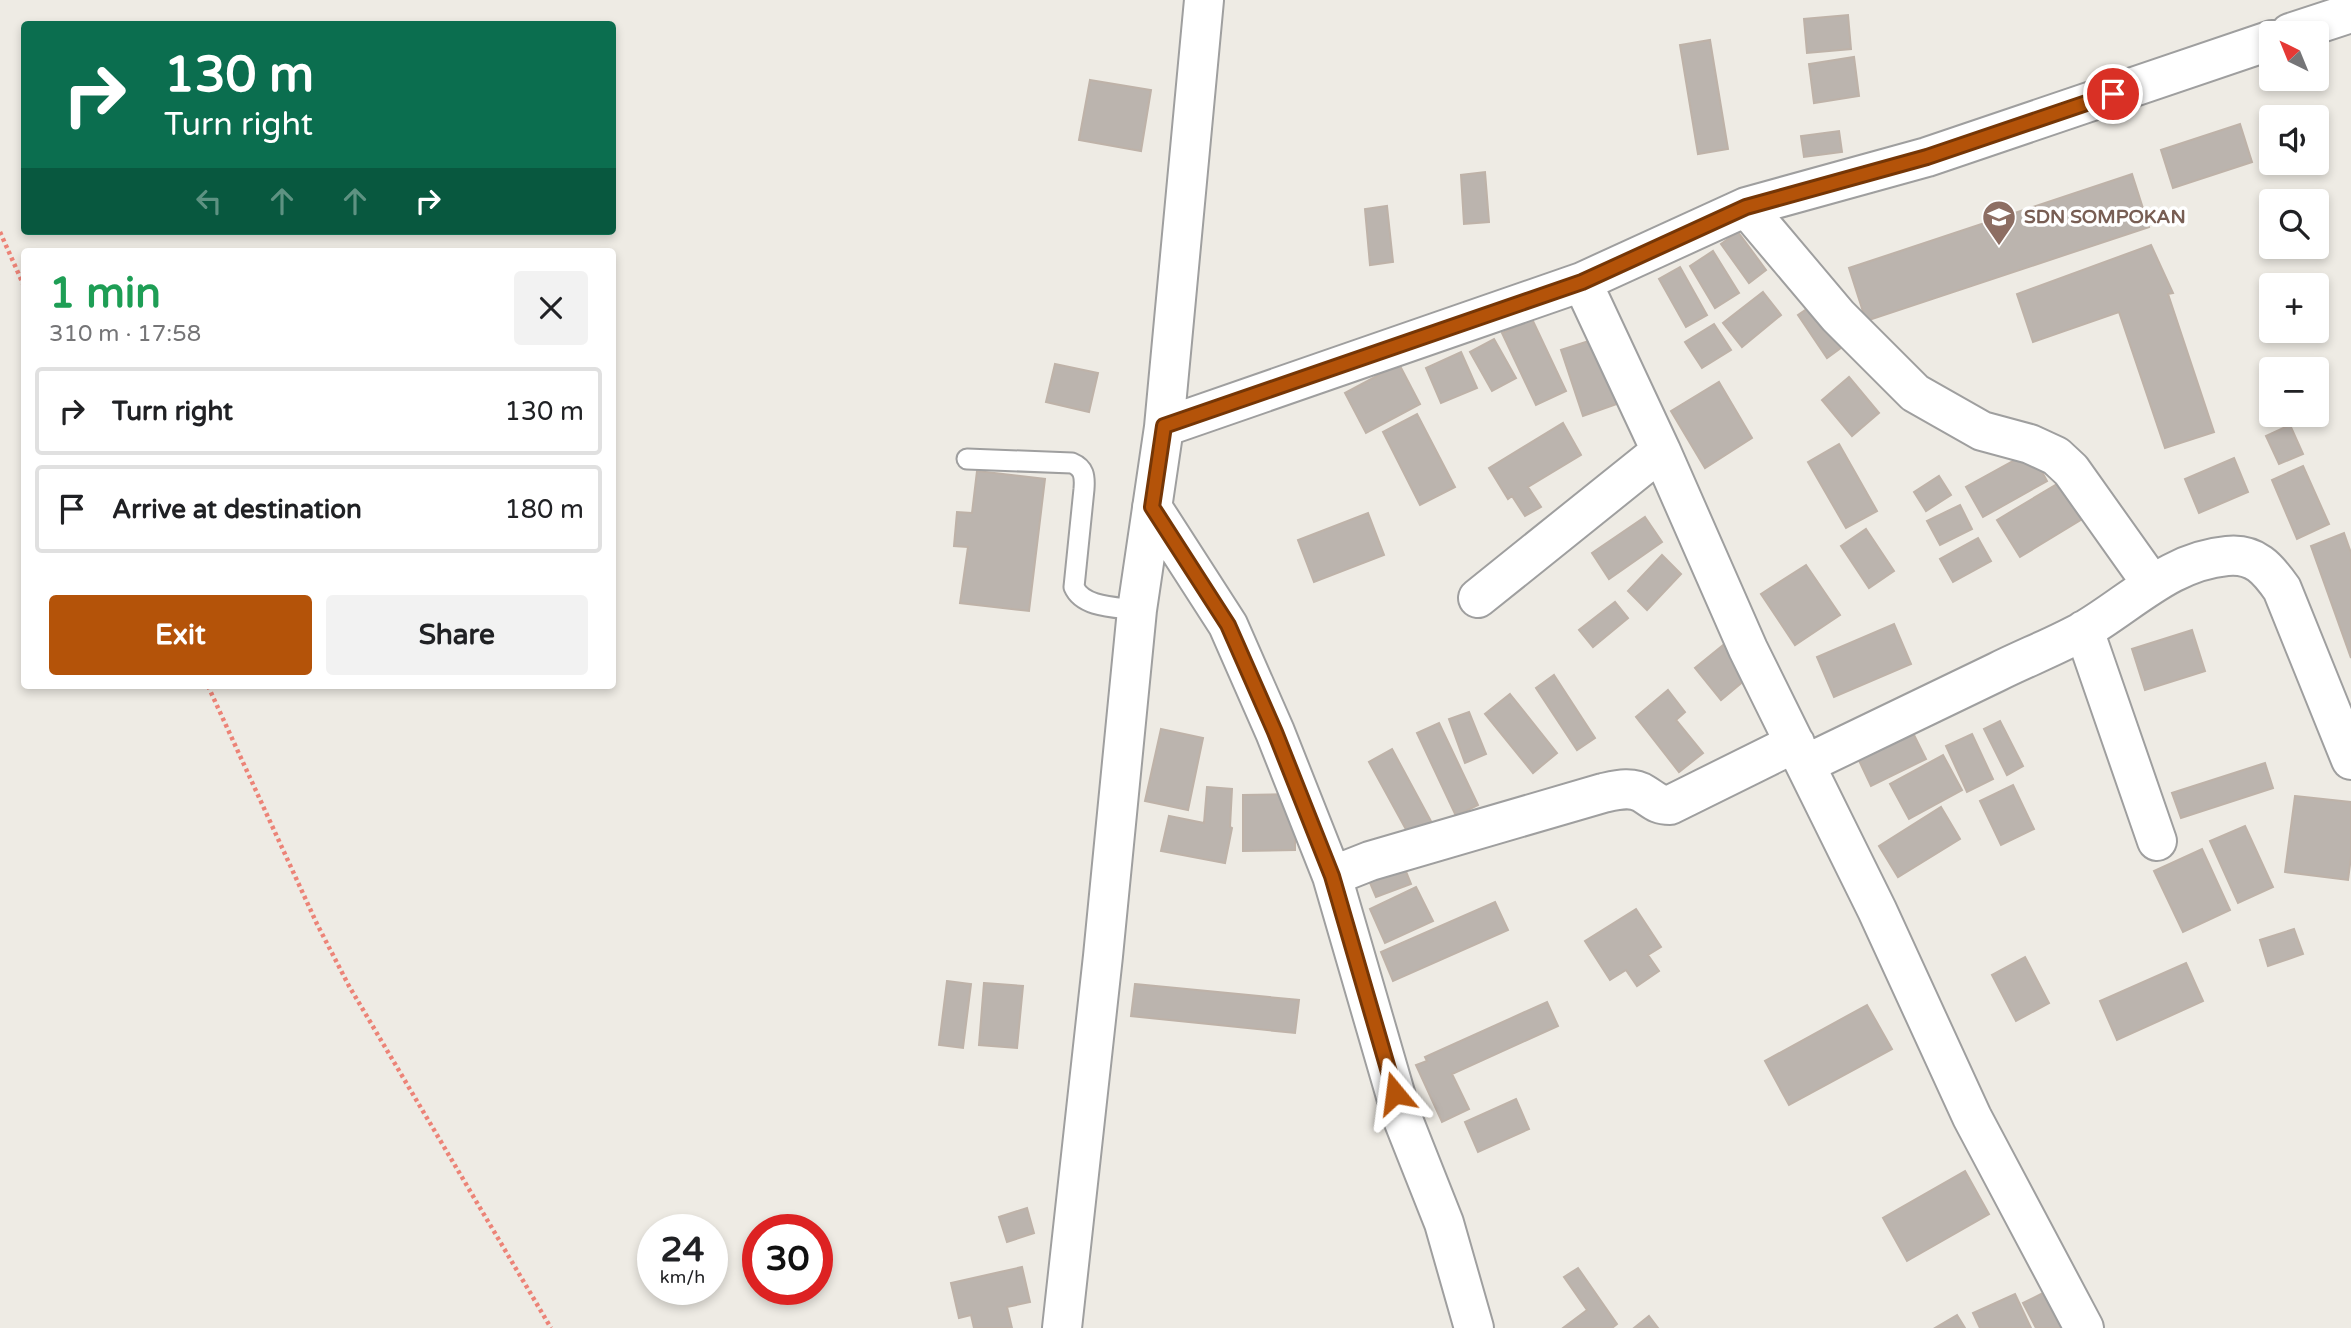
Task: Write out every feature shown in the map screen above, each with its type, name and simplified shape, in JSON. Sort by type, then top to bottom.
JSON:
[{"type":"street","points":[[1062,1328],[1103,956],[1137,610],[1164,426],[1204,0]]},
{"type":"street","points":[[2327,21],[2351,13]]},
{"type":"street","points":[[1164,426],[1582,282],[1746,207],[1927,157],[2259,44]]},
{"type":"street","points":[[1746,207],[1838,316],[1915,393],[1982,431],[2030,444],[2056,456],[2071,470],[2152,584]]},
{"type":"street","points":[[1582,282],[1748,649],[1877,910],[1972,1117],[2084,1328]]},
{"type":"street","points":[[1478,598],[1661,452]]},
{"type":"street","points":[[1152,507],[1228,625],[1275,732],[1332,876],[1402,1117],[1444,1223],[1474,1328]]},
{"type":"street","points":[[1332,876],[1370,861],[1614,791],[1635,790],[1660,805],[1670,805],[1801,754],[2084,630],[2183,566],[2229,555],[2257,560],[2282,589],[2351,760]]},
{"type":"street","points":[[2084,630],[2157,841]]},
{"type":"lane","points":[[967,459],[1072,463],[1080,467],[1084,474],[1084,489],[1074,587],[1077,594],[1086,600],[1137,610]]},
{"type":"path","points":[[0,232],[21,279]]},
{"type":"path","points":[[209,689],[317,924],[349,986],[551,1328]]},
{"type":"building","points":[[1848,15],[1851,49],[1807,53],[1804,19]]},
{"type":"building","points":[[1710,40],[1728,149],[1698,154],[1680,45]]},
{"type":"building","points":[[1854,57],[1859,96],[1814,103],[1809,64]]},
{"type":"building","points":[[1090,80],[1151,90],[1141,151],[1079,140]]},
{"type":"building","points":[[2240,124],[2252,162],[2173,188],[2161,150]]},
{"type":"building","points":[[1839,131],[1842,152],[1804,157],[1801,136]]},
{"type":"building","points":[[1485,172],[1489,222],[1464,224],[1461,175]]},
{"type":"building","name":"SDN SOMPOKAN","points":[[2132,174],[2149,227],[1866,321],[1849,268]]},
{"type":"building","points":[[1387,206],[1393,262],[1370,265],[1365,209]]},
{"type":"building","points":[[1738,232],[1766,270],[1749,283],[1721,244]]},
{"type":"building","name":"SDN SOMPOKAN","points":[[2151,245],[2173,293],[2168,294],[2214,432],[2165,448],[2119,312],[2033,342],[2017,294]]},
{"type":"building","points":[[1713,251],[1739,293],[1715,308],[1690,266]]},
{"type":"building","points":[[1680,267],[1707,315],[1686,327],[1659,279]]},
{"type":"building","points":[[1763,292],[1781,315],[1742,347],[1723,323]]},
{"type":"building","points":[[1820,300],[1849,342],[1827,358],[1798,315]]},
{"type":"building","points":[[1532,319],[1566,391],[1536,405],[1502,333]]},
{"type":"building","points":[[1714,324],[1731,350],[1702,368],[1685,342]]},
{"type":"building","points":[[1494,339],[1516,378],[1492,391],[1470,352]]},
{"type":"building","points":[[1595,339],[1617,404],[1583,416],[1561,350]]},
{"type":"building","points":[[1461,352],[1477,388],[1441,403],[1426,368]]},
{"type":"building","points":[[1055,364],[1098,373],[1089,412],[1046,402]]},
{"type":"building","points":[[1399,364],[1420,404],[1366,433],[1345,393]]},
{"type":"building","points":[[1849,377],[1879,413],[1852,436],[1822,400]]},
{"type":"building","points":[[1719,382],[1752,438],[1705,468],[1671,411]]},
{"type":"building","points":[[1417,414],[1455,487],[1420,505],[1383,432]]},
{"type":"building","points":[[1563,423],[1581,455],[1528,487],[1541,507],[1525,516],[1512,496],[1508,499],[1489,468]]},
{"type":"building","points":[[2291,427],[2303,454],[2279,464],[2266,436]]},
{"type":"building","points":[[1839,444],[1877,511],[1846,528],[1808,462]]},
{"type":"building","points":[[2031,451],[2047,481],[1983,517],[1966,487]]},
{"type":"building","points":[[2234,458],[2248,492],[2199,513],[2185,479]]},
{"type":"building","points":[[2303,466],[2329,524],[2297,539],[2272,480]]},
{"type":"building","points":[[977,471],[1045,479],[1029,611],[960,603],[968,547],[954,546],[957,512],[972,513]]},
{"type":"building","points":[[1939,476],[1951,495],[1926,511],[1914,492]]},
{"type":"building","points":[[2067,478],[2089,515],[2020,557],[1997,520]]},
{"type":"building","points":[[1960,505],[1972,529],[1940,545],[1927,521]]},
{"type":"building","points":[[1368,513],[1384,555],[1314,582],[1298,540]]},
{"type":"building","points":[[1645,517],[1662,542],[1609,579],[1592,553]]},
{"type":"building","points":[[1866,529],[1894,571],[1869,588],[1841,546]]},
{"type":"building","points":[[2344,533],[2351,553],[2351,658],[2311,546]]},
{"type":"building","points":[[1978,538],[1991,561],[1953,582],[1940,559]]},
{"type":"building","points":[[1662,555],[1681,574],[1647,610],[1628,591]]},
{"type":"building","points":[[1806,565],[1840,615],[1795,645],[1761,594]]},
{"type":"building","points":[[1615,602],[1628,618],[1593,647],[1579,630]]},
{"type":"building","points":[[1894,624],[1911,664],[1834,697],[1817,657]]},
{"type":"building","points":[[2192,630],[2205,671],[2145,690],[2132,649]]},
{"type":"building","points":[[1727,642],[1752,674],[1721,700],[1695,668]]},
{"type":"building","points":[[1554,675],[1595,738],[1577,750],[1536,688]]},
{"type":"building","points":[[1668,690],[1685,712],[1676,720],[1703,753],[1679,772],[1636,717]]},
{"type":"building","points":[[1510,694],[1557,753],[1533,773],[1485,714]]},
{"type":"building","points":[[1469,712],[1486,754],[1465,763],[1449,719]]},
{"type":"building","points":[[2000,721],[2023,766],[2007,775],[1984,729]]},
{"type":"building","points":[[1439,723],[1478,805],[1456,816],[1417,733]]},
{"type":"building","points":[[1909,725],[1926,759],[1871,786],[1855,752]]},
{"type":"building","points":[[1161,729],[1203,738],[1188,810],[1145,801]]},
{"type":"building","points":[[1972,734],[1993,779],[1967,792],[1946,746]]},
{"type":"building","points":[[1392,749],[1432,823],[1409,835],[1369,762]]},
{"type":"building","points":[[1943,755],[1962,790],[1909,819],[1890,784]]},
{"type":"building","points":[[2265,763],[2273,788],[2181,818],[2172,793]]},
{"type":"building","points":[[2013,785],[2034,829],[2001,845],[1980,801]]},
{"type":"building","points":[[1207,787],[1232,789],[1232,828],[1225,863],[1161,851],[1169,816],[1204,823]]},
{"type":"building","points":[[1295,794],[1295,850],[1243,851],[1243,795]]},
{"type":"building","points":[[2295,796],[2351,802],[2351,857],[2348,880],[2285,872]]},
{"type":"building","points":[[1941,807],[1960,839],[1898,877],[1879,846]]},
{"type":"building","points":[[2245,826],[2273,887],[2238,903],[2210,841]]},
{"type":"building","points":[[2202,849],[2230,910],[2183,932],[2154,871]]},
{"type":"building","points":[[1403,864],[1411,884],[1376,897],[1368,878]]},
{"type":"building","points":[[1416,887],[1433,921],[1385,943],[1370,909]]},
{"type":"building","points":[[1495,902],[1508,930],[1393,981],[1381,952]]},
{"type":"building","points":[[1636,909],[1661,947],[1648,955],[1659,971],[1637,986],[1626,970],[1610,980],[1585,941]]},
{"type":"building","points":[[2294,929],[2303,954],[2268,966],[2260,940]]},
{"type":"building","points":[[2025,957],[2049,1003],[2016,1021],[1992,975]]},
{"type":"building","points":[[2186,963],[2203,1001],[2117,1040],[2100,1001]]},
{"type":"building","points":[[947,981],[971,984],[963,1048],[939,1045]]},
{"type":"building","points":[[984,983],[1023,986],[1017,1048],[979,1045]]},
{"type":"building","points":[[1135,984],[1299,1000],[1295,1033],[1131,1016]]},
{"type":"building","points":[[1547,1002],[1558,1026],[1452,1074],[1469,1109],[1442,1122],[1416,1065],[1427,1061],[1425,1057]]},
{"type":"building","points":[[1867,1005],[1892,1049],[1789,1105],[1765,1061]]},
{"type":"building","points":[[1516,1099],[1529,1129],[1478,1152],[1465,1122]]},
{"type":"building","points":[[1965,1171],[1989,1214],[1907,1261],[1883,1218]]},
{"type":"building","points":[[1027,1208],[1034,1233],[1007,1242],[999,1217]]},
{"type":"building","points":[[1022,1267],[1030,1302],[1007,1307],[1012,1328],[974,1328],[971,1315],[959,1318],[951,1283]]},
{"type":"building","points":[[1578,1268],[1617,1324],[1612,1328],[1563,1328],[1587,1310],[1564,1277]]},
{"type":"building","points":[[2051,1289],[2066,1328],[2036,1328],[2023,1303]]},
{"type":"building","points":[[2015,1294],[2031,1328],[1980,1328],[1973,1313]]},
{"type":"building","points":[[1957,1315],[1965,1328],[1935,1328]]},
{"type":"building","points":[[1649,1316],[1658,1328],[1634,1328]]},
{"type":"place","name":"SDN SOMPOKAN","points":[[1999,247]]},
{"type":"route","points":[[1395,1093],[1332,876],[1275,732],[1228,625],[1152,507],[1164,426],[1582,282],[1746,207],[1927,157],[2113,94]]}]
